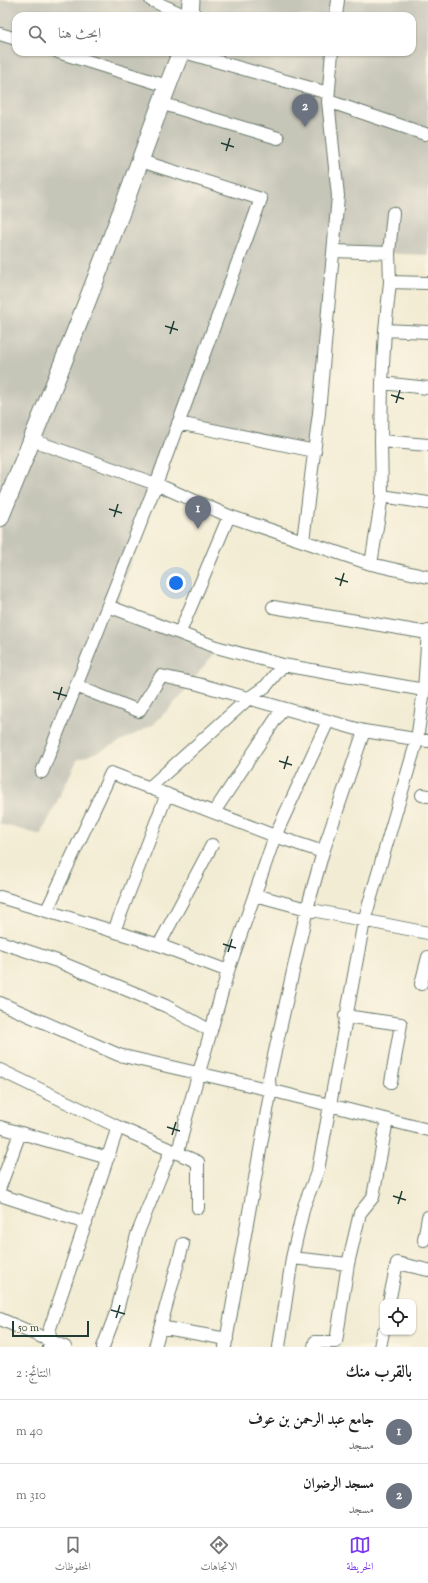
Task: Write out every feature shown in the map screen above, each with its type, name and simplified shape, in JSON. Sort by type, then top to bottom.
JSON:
[{"type":"street","points":[[151,0],[177,12]]},
{"type":"street","points":[[190,12],[191,0]]},
{"type":"street","points":[[336,12],[338,0]]},
{"type":"street","points":[[0,35],[12,38]]},
{"type":"street","points":[[71,56],[167,86]]},
{"type":"street","points":[[0,518],[141,161],[160,103],[180,56]]},
{"type":"street","points":[[195,56],[328,97],[425,134]]},
{"type":"street","points":[[304,542],[315,451],[338,196],[328,97],[332,56]]},
{"type":"street","points":[[160,103],[278,138]]},
{"type":"street","points":[[42,772],[156,484],[261,199],[141,161]]},
{"type":"street","points":[[371,564],[382,496],[382,383],[390,282],[389,253],[393,212]]},
{"type":"street","points":[[334,251],[389,253]]},
{"type":"street","points":[[390,282],[428,284]]},
{"type":"street","points":[[385,330],[428,332]]},
{"type":"street","points":[[382,383],[428,388]]},
{"type":"street","points":[[178,423],[315,451]]},
{"type":"street","points":[[32,440],[156,484],[228,516],[371,564],[428,577]]},
{"type":"street","points":[[381,441],[428,445]]},
{"type":"street","points":[[382,496],[428,503]]},
{"type":"street","points":[[180,632],[228,516]]},
{"type":"street","points":[[108,606],[180,632],[216,647],[283,665],[424,690]]},
{"type":"street","points":[[273,607],[428,632],[422,741],[364,921],[345,1016],[318,1170],[304,1206],[292,1258],[279,1347]]},
{"type":"street","points":[[150,788],[248,698],[266,686],[283,665]]},
{"type":"street","points":[[76,686],[139,711],[161,676],[198,684],[364,731],[422,741]]},
{"type":"street","points":[[214,812],[283,708]]},
{"type":"street","points":[[103,1347],[117,1310],[137,1235],[174,1151],[199,1073],[228,971],[275,836],[328,721]]},
{"type":"street","points":[[160,1327],[226,1343],[270,1090],[269,1078],[307,909],[323,852],[364,731]]},
{"type":"street","points":[[47,910],[111,773],[275,836],[323,852]]},
{"type":"street","points":[[114,931],[167,794]]},
{"type":"street","points":[[159,945],[212,845]]},
{"type":"street","points":[[255,895],[307,909],[428,933]]},
{"type":"street","points":[[0,897],[159,945],[228,971]]},
{"type":"street","points":[[0,942],[57,961],[166,1006],[211,1031]]},
{"type":"street","points":[[421,984],[428,956]]},
{"type":"street","points":[[0,1003],[119,1055],[270,1090],[428,1130]]},
{"type":"street","points":[[345,1016],[401,1024],[391,1082]]},
{"type":"street","points":[[0,1070],[118,1127],[198,1162],[198,1208]]},
{"type":"street","points":[[314,1347],[315,1342],[336,1342],[348,1264],[360,1213],[373,1197],[387,1120]]},
{"type":"street","points":[[0,1127],[108,1158]]},
{"type":"street","points":[[50,1344],[49,1331],[118,1127]]},
{"type":"street","points":[[0,1187],[20,1133]]},
{"type":"street","points":[[0,1195],[86,1223]]},
{"type":"street","points":[[424,1240],[428,1217]]},
{"type":"street","points":[[155,1347],[183,1244]]},
{"type":"street","points":[[292,1258],[348,1264]]},
{"type":"street","points":[[390,1299],[397,1263],[428,1270]]},
{"type":"street","points":[[0,1319],[50,1344],[65,1347]]},
{"type":"street","points":[[380,1347],[382,1335]]},
{"type":"shaded area","points":[[0,0],[428,0],[428,255],[334,251],[315,451],[178,423],[117,603],[186,630],[215,652],[179,698],[153,725],[107,748],[77,760],[41,835],[0,824]]},
{"type":"place","name":"مسجد الرضوان","points":[[305,127]]},
{"type":"place","name":"جامع عبد الرحمن بن عوف","points":[[198,529]]}]
